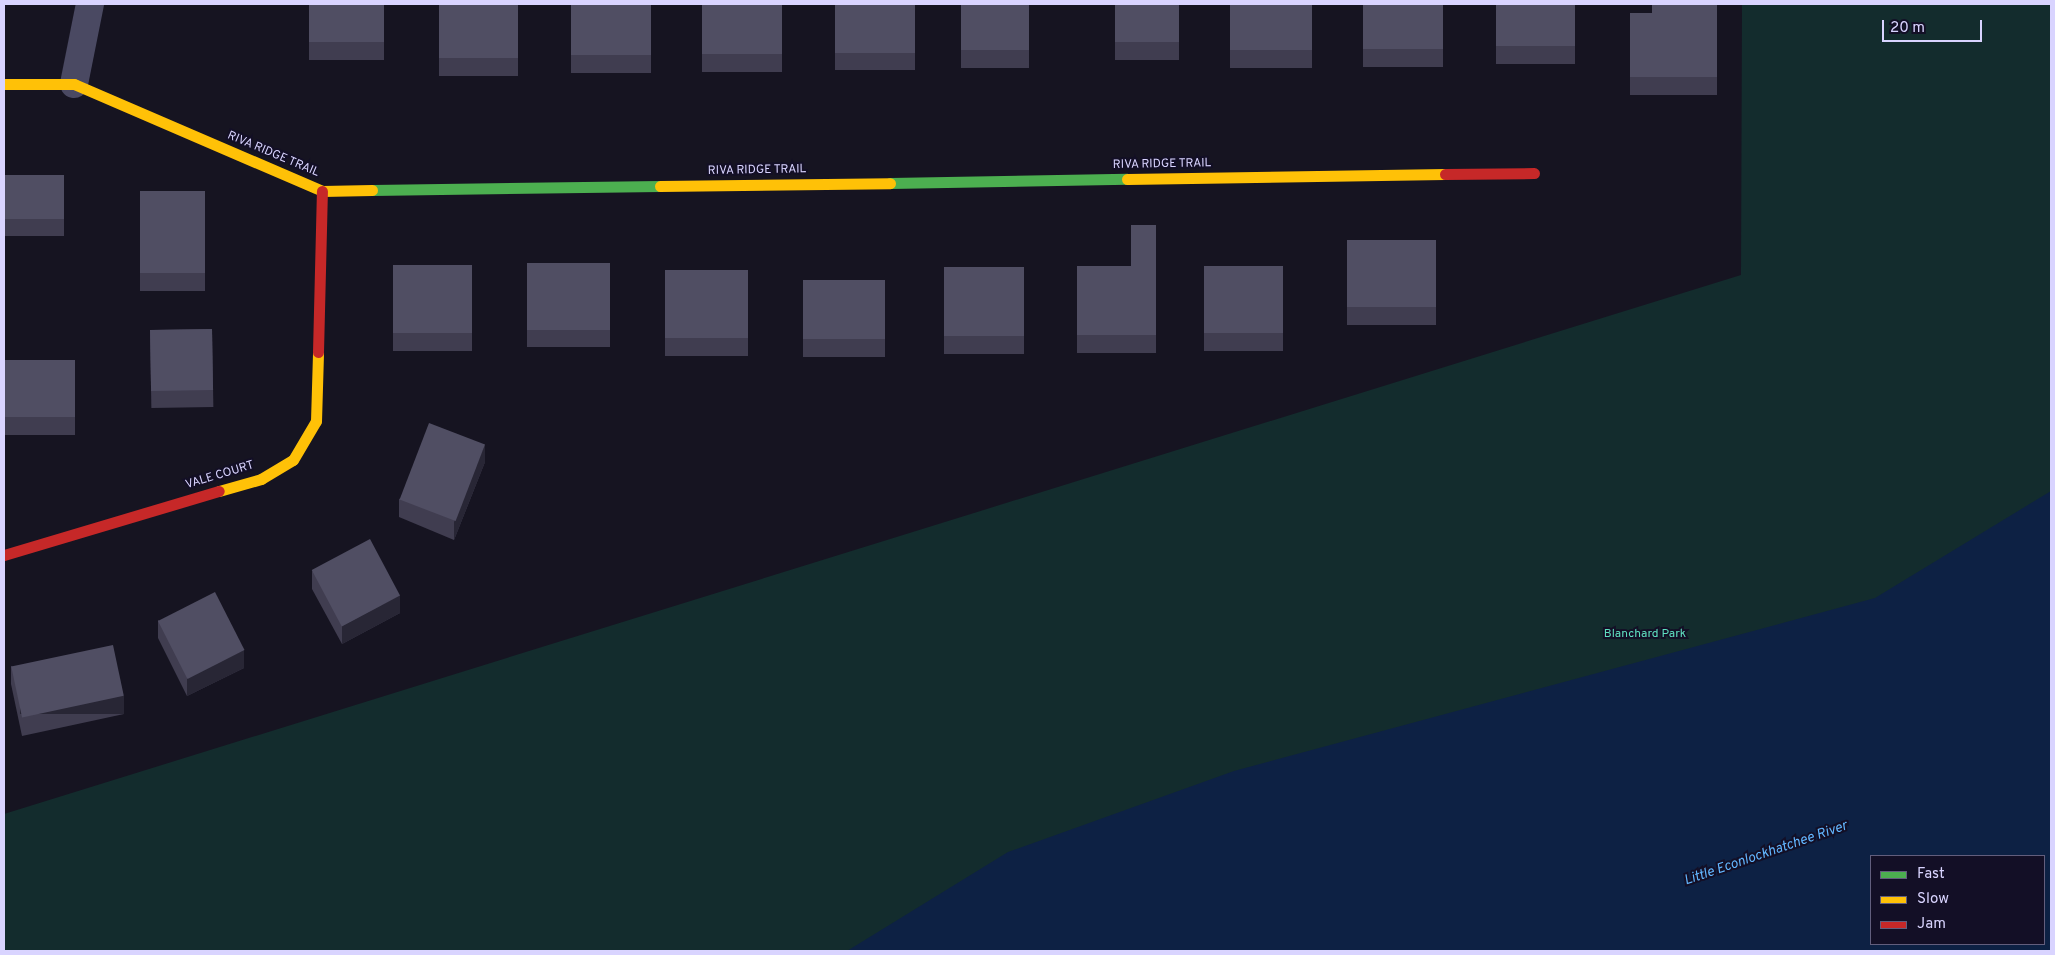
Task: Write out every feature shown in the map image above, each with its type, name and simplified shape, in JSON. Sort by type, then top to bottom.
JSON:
[{"type":"street","points":[[74,84],[90,4]]},
{"type":"street","name":"RIVA RIDGE TRAIL","points":[[4,84],[74,84],[322,191],[1534,173]]},
{"type":"street","name":"VALE COURT","points":[[4,555],[261,478],[293,460],[316,421],[322,191]]},
{"type":"green space","name":"Blanchard Park","points":[[1742,4],[2051,4],[2051,951],[4,951],[4,814],[1741,275]]},
{"type":"water","name":"Little Econlockhatchee River","points":[[2051,491],[2051,951],[847,951],[1008,852],[1234,771],[1875,598]]},
{"type":"building","points":[[309,4],[384,4],[384,42],[309,42]]},
{"type":"building","points":[[439,4],[518,4],[518,58],[439,58]]},
{"type":"building","points":[[571,4],[651,4],[651,55],[571,55]]},
{"type":"building","points":[[702,4],[782,4],[782,54],[702,54]]},
{"type":"building","points":[[835,4],[915,4],[915,53],[835,53]]},
{"type":"building","points":[[961,4],[1029,4],[1029,50],[961,50]]},
{"type":"building","points":[[1115,4],[1179,4],[1179,42],[1115,42]]},
{"type":"building","points":[[1230,4],[1312,4],[1312,50],[1230,50]]},
{"type":"building","points":[[1363,4],[1443,4],[1443,49],[1363,49]]},
{"type":"building","points":[[1496,4],[1575,4],[1575,46],[1496,46]]},
{"type":"building","points":[[1652,4],[1717,4],[1717,77],[1630,77],[1630,13],[1652,13]]},
{"type":"building","points":[[4,175],[64,175],[64,219],[4,219]]},
{"type":"building","points":[[140,191],[205,191],[205,273],[140,273]]},
{"type":"building","points":[[1131,225],[1156,225],[1156,335],[1077,335],[1077,266],[1131,266]]},
{"type":"building","points":[[1347,240],[1436,240],[1436,307],[1347,307]]},
{"type":"building","points":[[527,263],[610,263],[610,330],[527,330]]},
{"type":"building","points":[[393,265],[472,265],[472,333],[393,333]]},
{"type":"building","points":[[1204,266],[1283,266],[1283,333],[1204,333]]},
{"type":"building","points":[[944,267],[1024,267],[1024,336],[944,336]]},
{"type":"building","points":[[665,270],[748,270],[748,338],[665,338]]},
{"type":"building","points":[[803,280],[885,280],[885,339],[803,339]]},
{"type":"building","points":[[212,329],[213,390],[151,391],[150,330]]},
{"type":"building","points":[[4,360],[75,360],[75,417],[4,417]]},
{"type":"building","points":[[429,423],[485,445],[456,521],[400,500]]},
{"type":"building","points":[[370,539],[400,596],[342,626],[312,570]]},
{"type":"building","points":[[215,592],[245,650],[187,679],[158,621]]},
{"type":"building","points":[[113,645],[124,696],[22,717],[11,667]]},
{"type":"traffic: fast","points":[[890,183],[1127,179]]},
{"type":"traffic: fast","points":[[372,190],[660,186]]},
{"type":"traffic: slow","points":[[4,84],[74,84],[322,191],[372,190]]},
{"type":"traffic: slow","points":[[1127,179],[1445,174]]},
{"type":"traffic: slow","points":[[660,186],[890,183]]},
{"type":"traffic: slow","points":[[219,491],[261,479],[293,460],[316,421],[318,352]]},
{"type":"traffic: jam","points":[[1445,174],[1534,173]]},
{"type":"traffic: jam","points":[[318,352],[322,191]]},
{"type":"traffic: jam","points":[[4,555],[219,491]]}]
